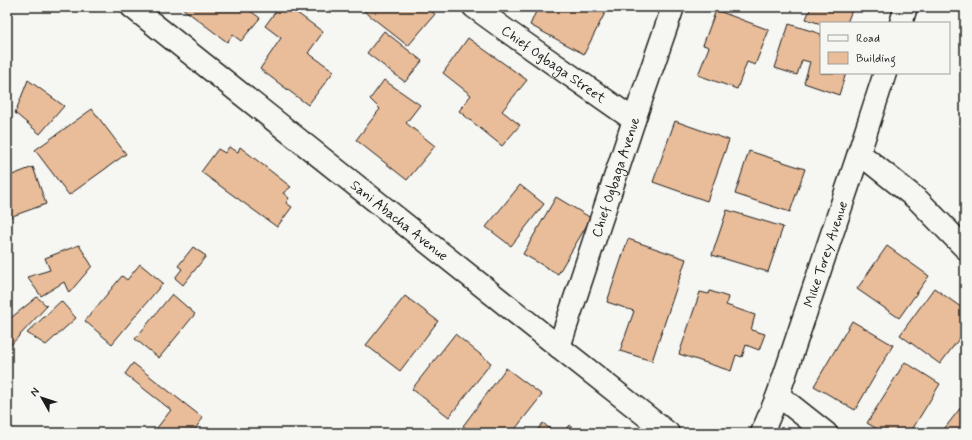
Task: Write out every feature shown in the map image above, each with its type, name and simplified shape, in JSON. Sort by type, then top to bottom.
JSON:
[{"type":"street","name":"Sani Abacha Avenue","points":[[132,7],[668,433]]},
{"type":"street","name":"Chief Ogbaga Street","points":[[474,7],[634,120]]},
{"type":"street","name":"Chief Ogbaga Avenue","points":[[559,347],[673,7]]},
{"type":"street","points":[[901,22],[906,7]]},
{"type":"street","name":"Mike Torey Avenue","points":[[762,433],[778,394],[885,74]]},
{"type":"street","points":[[859,153],[918,200],[965,248]]},
{"type":"street","points":[[778,394],[826,433]]},
{"type":"building","points":[[181,7],[245,7],[260,18],[241,41],[233,35],[227,42]]},
{"type":"building","points":[[279,7],[289,7],[323,32],[308,53],[334,71],[308,105],[260,69],[281,38],[265,26]]},
{"type":"building","points":[[359,7],[426,7],[435,14],[408,46]]},
{"type":"building","points":[[538,7],[608,7],[584,54],[530,25]]},
{"type":"building","points":[[811,7],[844,7],[852,10],[847,22],[820,22],[820,24],[806,19]]},
{"type":"building","points":[[716,10],[769,30],[755,65],[747,62],[737,89],[698,75],[709,47],[703,45]]},
{"type":"building","points":[[789,24],[820,34],[820,74],[846,74],[839,95],[804,83],[810,62],[802,60],[797,75],[775,68]]},
{"type":"building","points":[[384,31],[422,61],[405,82],[367,53]]},
{"type":"building","points":[[468,38],[527,80],[502,111],[520,125],[502,146],[459,111],[471,95],[443,73]]},
{"type":"building","points":[[28,80],[64,106],[40,134],[15,113]]},
{"type":"building","points":[[384,80],[420,105],[406,123],[435,146],[407,180],[356,140],[380,109],[370,99]]},
{"type":"building","points":[[92,109],[126,154],[69,195],[35,150]]},
{"type":"building","points":[[675,121],[729,140],[707,201],[653,182]]},
{"type":"building","points":[[229,147],[238,152],[240,147],[291,187],[283,193],[289,198],[286,203],[292,207],[277,227],[201,172],[218,149],[225,153]]},
{"type":"building","points":[[749,151],[805,169],[790,212],[735,194]]},
{"type":"building","points":[[33,167],[46,204],[7,218],[7,177]]},
{"type":"building","points":[[520,185],[544,204],[511,246],[486,227]]},
{"type":"building","points":[[556,197],[591,218],[558,274],[523,254]]},
{"type":"building","points":[[727,210],[783,227],[768,272],[712,255]]},
{"type":"building","points":[[628,239],[686,259],[652,361],[620,351],[634,311],[607,302]]},
{"type":"building","points":[[79,245],[92,266],[69,293],[64,282],[41,296],[27,277],[50,270],[45,258]]},
{"type":"building","points":[[887,246],[929,276],[899,318],[857,289]]},
{"type":"building","points":[[193,247],[206,256],[183,285],[175,278],[182,269],[178,266]]},
{"type":"building","points":[[140,264],[163,283],[112,344],[85,321],[122,276],[127,280]]},
{"type":"building","points":[[934,288],[965,310],[965,331],[940,364],[900,335]]},
{"type":"building","points":[[710,291],[728,297],[726,305],[755,315],[751,330],[765,334],[759,350],[746,345],[742,357],[736,355],[731,371],[679,354],[700,292],[709,294]]},
{"type":"building","points":[[172,294],[195,314],[159,358],[135,339]]},
{"type":"building","points":[[405,296],[438,321],[400,371],[366,345]]},
{"type":"building","points":[[37,297],[47,306],[7,349],[7,321]]},
{"type":"building","points":[[61,301],[76,318],[46,345],[27,333]]},
{"type":"building","points":[[852,321],[893,345],[855,410],[814,386]]},
{"type":"building","points":[[455,334],[491,363],[449,417],[412,389]]},
{"type":"building","points":[[905,362],[940,384],[910,433],[884,433],[867,423]]},
{"type":"building","points":[[133,363],[203,418],[192,433],[153,433],[171,410],[125,374]]},
{"type":"building","points":[[506,368],[542,395],[512,433],[472,433],[463,426]]},
{"type":"building","points":[[965,402],[965,433],[941,433]]},
{"type":"building","points":[[543,423],[555,433],[535,433]]},
{"type":"building","points":[[569,425],[579,433],[563,433]]}]
